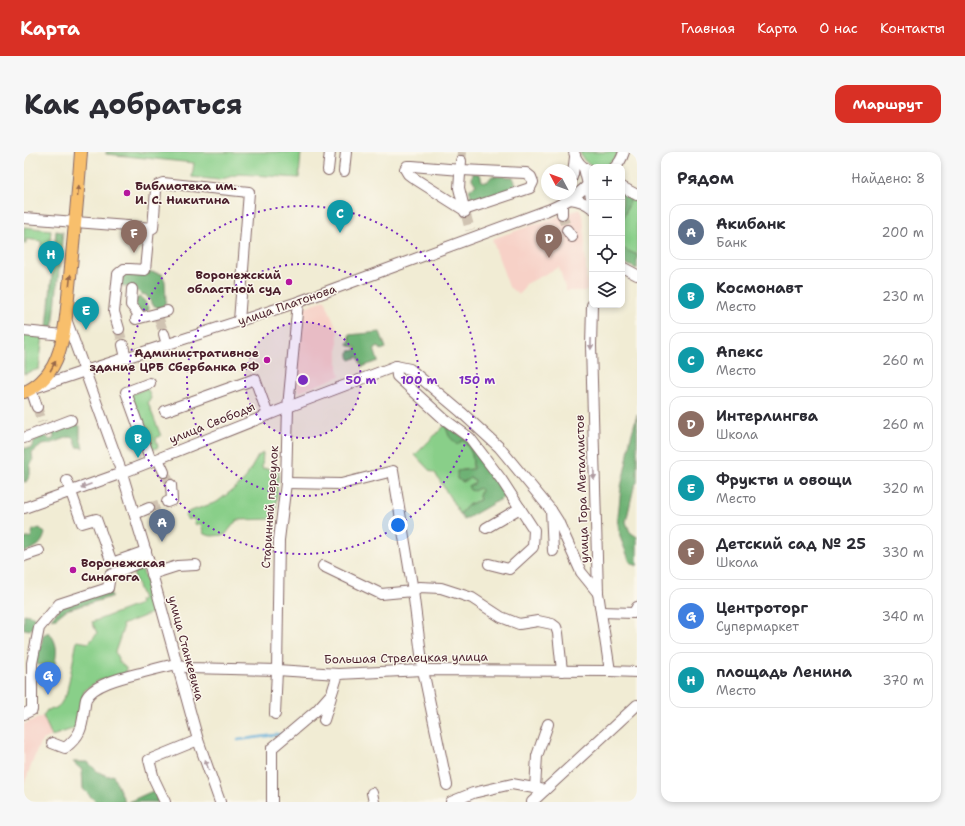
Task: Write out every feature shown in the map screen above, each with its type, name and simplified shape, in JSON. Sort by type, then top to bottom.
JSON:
[{"type":"main road","points":[[27,391],[45,378],[60,351],[66,319],[81,152]]},
{"type":"street","points":[[328,170],[330,152]]},
{"type":"street","points":[[344,171],[346,152]]},
{"type":"street","points":[[618,164],[624,152]]},
{"type":"street","points":[[574,155],[579,163],[588,170]]},
{"type":"street","points":[[461,165],[460,188],[465,212]]},
{"type":"street","points":[[461,165],[526,173],[531,176],[532,182],[530,188],[465,212],[408,174],[405,169],[407,166],[461,165]]},
{"type":"street","name":"улица Платонова","points":[[577,195],[589,183]]},
{"type":"street","points":[[24,218],[153,228],[156,190],[158,185],[163,184],[249,192],[239,321]]},
{"type":"street","points":[[625,189],[637,195]]},
{"type":"street","name":"улица Платонова","points":[[27,391],[298,302],[472,234],[548,210],[563,200]]},
{"type":"street","points":[[562,214],[565,200]]},
{"type":"street","points":[[577,200],[589,206]]},
{"type":"street","points":[[119,329],[114,312],[118,274],[124,269],[145,270],[149,228]]},
{"type":"street","points":[[625,269],[637,275]]},
{"type":"street","points":[[132,289],[132,305],[138,318],[161,314]]},
{"type":"street","name":"Старинный переулок","points":[[275,714],[279,540],[286,483],[288,407],[298,302]]},
{"type":"street","name":"улица Гора Металлистов","points":[[592,308],[591,346],[598,594],[610,670]]},
{"type":"street","name":"улица Станкевича","points":[[66,319],[122,473],[147,555],[198,740],[220,802]]},
{"type":"street","points":[[24,331],[63,335]]},
{"type":"street","points":[[164,334],[167,345]]},
{"type":"street","points":[[123,345],[126,358]]},
{"type":"street","points":[[489,564],[509,569],[533,547],[534,530],[501,480],[470,438],[444,419],[397,376],[396,366],[410,369],[461,412],[499,447],[551,510],[558,521],[581,572],[598,594]]},
{"type":"street","name":"улица Свободы","points":[[24,508],[122,473],[396,366]]},
{"type":"street","points":[[165,410],[255,379],[268,415]]},
{"type":"street","points":[[150,383],[126,392],[155,460],[164,472]]},
{"type":"street","points":[[27,391],[37,407]]},
{"type":"street","points":[[24,438],[43,426],[71,420]]},
{"type":"street","points":[[286,483],[341,484],[392,471],[413,591],[423,670],[447,785]]},
{"type":"street","points":[[67,481],[82,523],[96,519],[112,563],[147,555]]},
{"type":"street","points":[[167,502],[172,500],[171,486]]},
{"type":"street","points":[[135,514],[149,508]]},
{"type":"street","points":[[486,528],[520,508]]},
{"type":"street","points":[[551,510],[553,552]]},
{"type":"street","points":[[24,556],[39,551]]},
{"type":"street","points":[[28,712],[28,680],[39,628],[59,604],[108,588],[110,575],[147,555]]},
{"type":"street","points":[[152,574],[177,566],[196,565]]},
{"type":"street","points":[[323,566],[381,594],[413,591],[419,587],[441,588],[472,598],[501,617],[519,624],[538,621],[552,624],[556,627],[558,634],[562,671]]},
{"type":"street","points":[[601,612],[634,613],[637,607]]},
{"type":"street","points":[[52,743],[65,748],[72,742],[80,732],[83,723],[86,699],[91,692],[98,687],[115,680],[177,664]]},
{"type":"street","name":"Большая Стрелецкая улица","points":[[177,664],[190,668],[277,670],[338,674],[423,670],[610,670],[637,672]]},
{"type":"street","points":[[324,720],[338,674]]},
{"type":"street","points":[[272,802],[272,748],[317,710],[332,693]]},
{"type":"street","points":[[532,802],[540,789],[637,705]]},
{"type":"street","points":[[540,789],[538,756],[548,724]]},
{"type":"street","points":[[165,802],[154,779],[149,760],[198,740]]},
{"type":"street","points":[[451,802],[473,792],[512,784],[540,789]]},
{"type":"shaded area","points":[[580,209],[584,222],[587,291],[566,291],[559,267],[526,284],[519,295],[509,287],[492,239]]},
{"type":"shaded area","points":[[325,300],[338,332],[338,368],[340,376],[299,392],[297,389],[301,308]]},
{"type":"shaded area","points":[[43,716],[52,736],[43,740],[39,745],[24,784],[24,724]]},
{"type":"green space","points":[[106,152],[301,152],[299,178],[239,174],[219,180],[192,177],[194,163],[106,154]]},
{"type":"green space","points":[[580,152],[618,152],[615,158],[608,164],[589,164],[583,159]]},
{"type":"green space","points":[[473,173],[480,174],[482,181],[487,182],[492,176],[513,177],[516,185],[510,188],[509,192],[475,203],[468,201],[468,197],[471,195],[469,190],[476,185],[472,179]]},
{"type":"green space","points":[[625,193],[632,196],[625,214]]},
{"type":"green space","points":[[632,196],[637,198],[637,258],[625,251],[625,214]]},
{"type":"green space","points":[[24,227],[51,230],[49,250],[41,249],[41,241],[26,239],[26,243],[24,243]]},
{"type":"green space","points":[[56,231],[63,232],[53,328],[47,327]]},
{"type":"green space","points":[[625,249],[637,255],[637,269],[625,263]]},
{"type":"green space","points":[[130,271],[162,274],[165,281],[166,302],[163,306],[159,308],[153,305],[146,295],[141,294],[134,287],[120,285],[123,275]]},
{"type":"green space","points":[[139,297],[144,300],[149,307],[148,310],[141,313],[135,300]]},
{"type":"green space","points":[[380,332],[386,348],[381,350],[379,347],[374,349],[378,361],[362,367],[358,357],[350,360],[349,351],[356,350],[356,347],[349,346],[349,335]]},
{"type":"green space","points":[[24,334],[43,335],[39,369],[24,374]]},
{"type":"green space","points":[[147,388],[151,398],[148,403],[161,436],[156,438],[158,447],[150,451],[130,395]]},
{"type":"green space","points":[[637,415],[637,482],[634,487],[626,522],[630,532],[637,537],[637,566],[630,562],[620,537],[618,517],[621,487],[630,440]]},
{"type":"green space","points":[[75,424],[80,426],[80,436],[83,448],[77,447],[74,438],[69,437],[50,444],[42,445],[32,453],[33,461],[30,465],[30,475],[26,482],[24,482],[24,448],[31,448],[34,442],[43,433],[50,440],[54,438],[52,429],[61,429]]},
{"type":"green space","points":[[445,425],[457,444],[463,440],[470,450],[473,469],[462,470],[470,478],[475,480],[474,484],[468,486],[479,488],[481,490],[479,496],[480,500],[468,505],[460,514],[435,473],[429,470],[415,455]]},
{"type":"green space","points":[[445,425],[467,439],[502,485],[506,496],[464,520],[460,514],[468,505],[480,500],[479,496],[481,490],[479,488],[474,491],[470,490],[468,486],[474,484],[475,480],[470,478],[463,482],[457,479],[457,471],[473,469],[472,456],[463,440],[457,445],[449,436]]},
{"type":"green space","points":[[263,453],[262,468],[279,470],[275,519],[237,520],[225,535],[211,536],[204,534],[200,523],[196,525],[193,518],[188,520],[185,516],[188,512],[217,502],[244,481],[258,456]]},
{"type":"green space","points":[[40,528],[45,533],[40,544],[35,548],[24,552],[24,539],[31,537],[33,530]]},
{"type":"green space","points":[[142,569],[157,611],[122,625],[123,629],[115,652],[120,663],[126,668],[126,673],[98,681],[84,691],[78,727],[52,736],[43,716],[47,710],[58,706],[62,702],[64,696],[66,696],[77,641],[89,643],[97,633],[92,622],[140,604],[139,601],[143,599],[133,573]]},
{"type":"green space","points":[[107,591],[111,594],[111,597],[66,610],[56,618],[51,619],[61,606]]},
{"type":"green space","points":[[24,614],[33,616],[37,622],[30,630],[24,629]]},
{"type":"green space","points":[[49,632],[54,640],[56,651],[55,664],[50,668],[43,665],[38,665],[34,662],[36,652],[41,648],[43,635]]},
{"type":"green space","points":[[73,762],[88,762],[97,771],[107,776],[113,775],[125,802],[96,802],[83,789],[82,770]]},
{"type":"green space","points":[[155,790],[158,802],[128,802]]},
{"type":"waterway","points":[[238,740],[283,734]]},
{"type":"tunnel","points":[[461,161],[462,152]]},
{"type":"tunnel","points":[[562,214],[567,230]]},
{"type":"tunnel","points":[[466,215],[470,230]]},
{"type":"tunnel","points":[[159,319],[164,334]]},
{"type":"tunnel","points":[[119,329],[123,345]]},
{"type":"tunnel","points":[[37,407],[42,422]]},
{"type":"tunnel","points":[[164,472],[171,485]]},
{"type":"tunnel","points":[[149,508],[167,502]]},
{"type":"place","name":"Библиотека им. И. С. Никитина","points":[[127,193]]},
{"type":"place","name":"Апекс","points":[[340,233]]},
{"type":"place","name":"Детский сад № 25","points":[[134,253]]},
{"type":"place","name":"Интерлингва","points":[[549,258]]},
{"type":"place","name":"площадь Ленина","points":[[51,274]]},
{"type":"place","name":"Воронежский областной суд","points":[[289,282]]},
{"type":"place","name":"Фрукты и овощи","points":[[86,330]]},
{"type":"place","name":"Административное здание ЦРБ Сбербанка РФ","points":[[267,360]]},
{"type":"place","name":"Космонавт","points":[[138,458]]},
{"type":"place","name":"Акибанк","points":[[162,542]]},
{"type":"place","name":"Воронежская Синагога","points":[[73,570]]},
{"type":"place","name":"Центроторг","points":[[48,695]]}]
